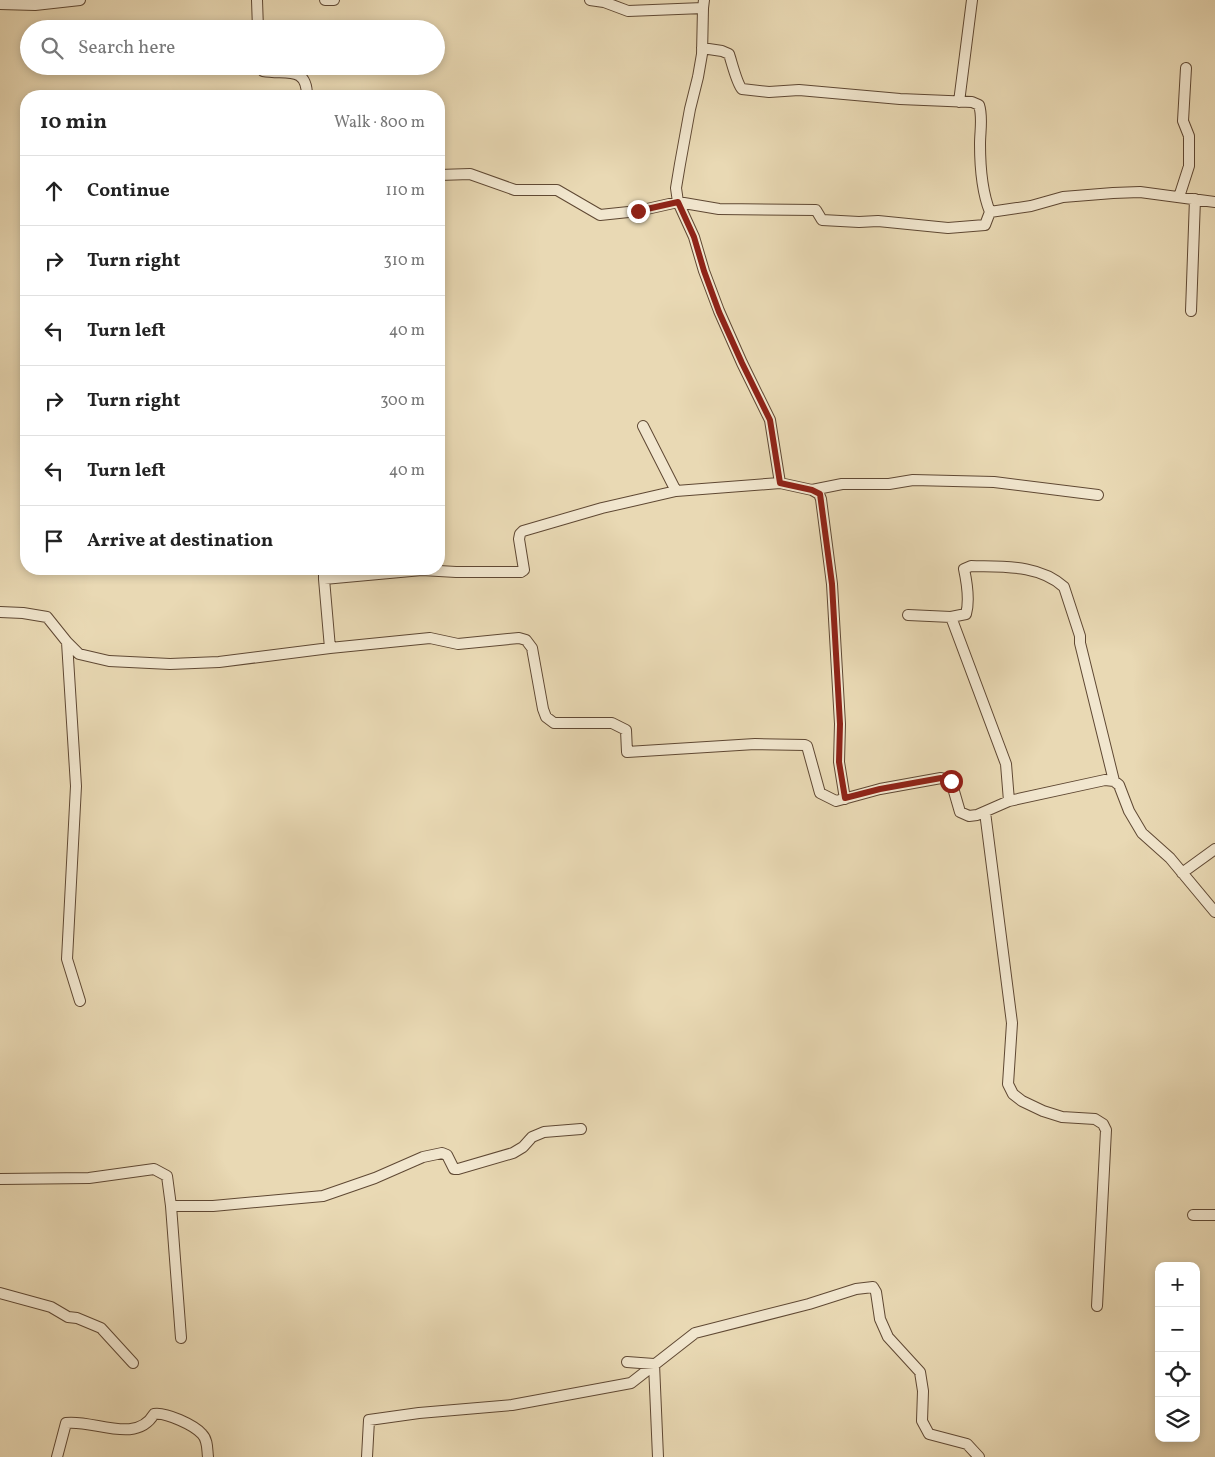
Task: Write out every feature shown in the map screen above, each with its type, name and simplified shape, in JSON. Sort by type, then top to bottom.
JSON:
[{"type":"street","points":[[4,3],[35,5],[80,0]]},
{"type":"street","points":[[257,0],[258,20]]},
{"type":"street","points":[[326,0],[334,0]]},
{"type":"street","points":[[590,0],[604,2],[628,11],[704,4],[702,48],[698,77],[677,180],[678,202],[694,237],[719,312],[770,420],[780,483]]},
{"type":"street","points":[[959,102],[972,0]]},
{"type":"street","points":[[445,175],[470,174],[515,190],[557,190],[600,215],[638,211],[678,202],[719,208],[816,210],[822,220],[878,221],[948,228],[985,225],[990,212],[982,172],[980,147],[981,110],[979,104],[972,102],[900,100],[799,90],[769,92],[742,89],[739,86],[729,54],[702,48]]},
{"type":"street","points":[[1179,197],[1188,166],[1189,136],[1183,121],[1186,68]]},
{"type":"street","points":[[299,75],[305,79],[307,90]]},
{"type":"street","points":[[990,212],[1031,206],[1063,197],[1094,194],[1140,192],[1215,202]]},
{"type":"street","points":[[1191,312],[1195,199]]},
{"type":"street","points":[[643,426],[676,491]]},
{"type":"street","points":[[812,490],[842,484],[889,484],[913,480],[994,482],[1098,495]]},
{"type":"street","points":[[445,571],[522,572],[524,570],[519,539],[520,534],[524,531],[602,508],[676,491],[780,483],[812,490],[820,494],[832,584],[840,724],[839,762],[845,798]]},
{"type":"street","points":[[908,616],[951,617],[966,614],[967,588],[964,568],[971,566],[1013,567],[1035,571],[1058,581],[1064,587],[1080,636],[1080,643],[1114,781]]},
{"type":"street","points":[[324,575],[330,648]]},
{"type":"street","points":[[0,612],[47,617],[79,654],[109,661],[170,664],[219,662],[430,638],[458,644],[519,638],[526,640],[532,648],[543,709],[546,717],[554,723],[612,723],[626,730],[627,752],[755,744],[805,744],[820,793],[836,801],[880,789],[941,778],[951,781],[960,812],[969,816],[985,812],[1009,800],[1105,780],[1114,781],[1119,785],[1129,811],[1142,832],[1170,858],[1215,912]]},
{"type":"street","points":[[951,617],[1006,764],[1009,800]]},
{"type":"street","points":[[67,642],[76,786],[67,959],[80,1001]]},
{"type":"street","points":[[985,812],[1012,1023],[1008,1084],[1013,1094],[1022,1101],[1043,1111],[1062,1117],[1095,1119],[1103,1124],[1106,1130],[1098,1306]]},
{"type":"street","points":[[1182,873],[1215,849]]},
{"type":"street","points":[[171,1206],[213,1206],[324,1196],[375,1178],[423,1157],[442,1152],[447,1155],[454,1169],[458,1169],[513,1153],[523,1147],[532,1136],[544,1132],[581,1129]]},
{"type":"street","points":[[0,1180],[89,1178],[154,1169],[167,1176],[181,1338]]},
{"type":"street","points":[[1193,1215],[1215,1215]]},
{"type":"street","points":[[367,1457],[369,1420],[419,1413],[512,1405],[631,1383],[695,1333],[809,1304],[856,1289],[873,1287],[876,1292],[880,1319],[888,1338],[920,1372],[923,1391],[922,1420],[928,1434],[967,1444],[979,1457]]},
{"type":"street","points":[[0,1293],[51,1307],[68,1317],[77,1318],[101,1328],[133,1363]]},
{"type":"street","points":[[627,1362],[654,1365]]},
{"type":"street","points":[[654,1365],[658,1457]]},
{"type":"street","points":[[57,1457],[66,1423],[108,1429],[135,1428],[146,1424],[154,1414],[160,1413],[182,1421],[202,1434],[206,1442],[208,1457]]},
{"type":"route","points":[[638,211],[678,202],[694,237],[719,312],[770,420],[780,483],[812,490],[820,494],[832,584],[835,665],[840,724],[839,762],[845,798],[880,789],[941,778],[951,781]]}]
